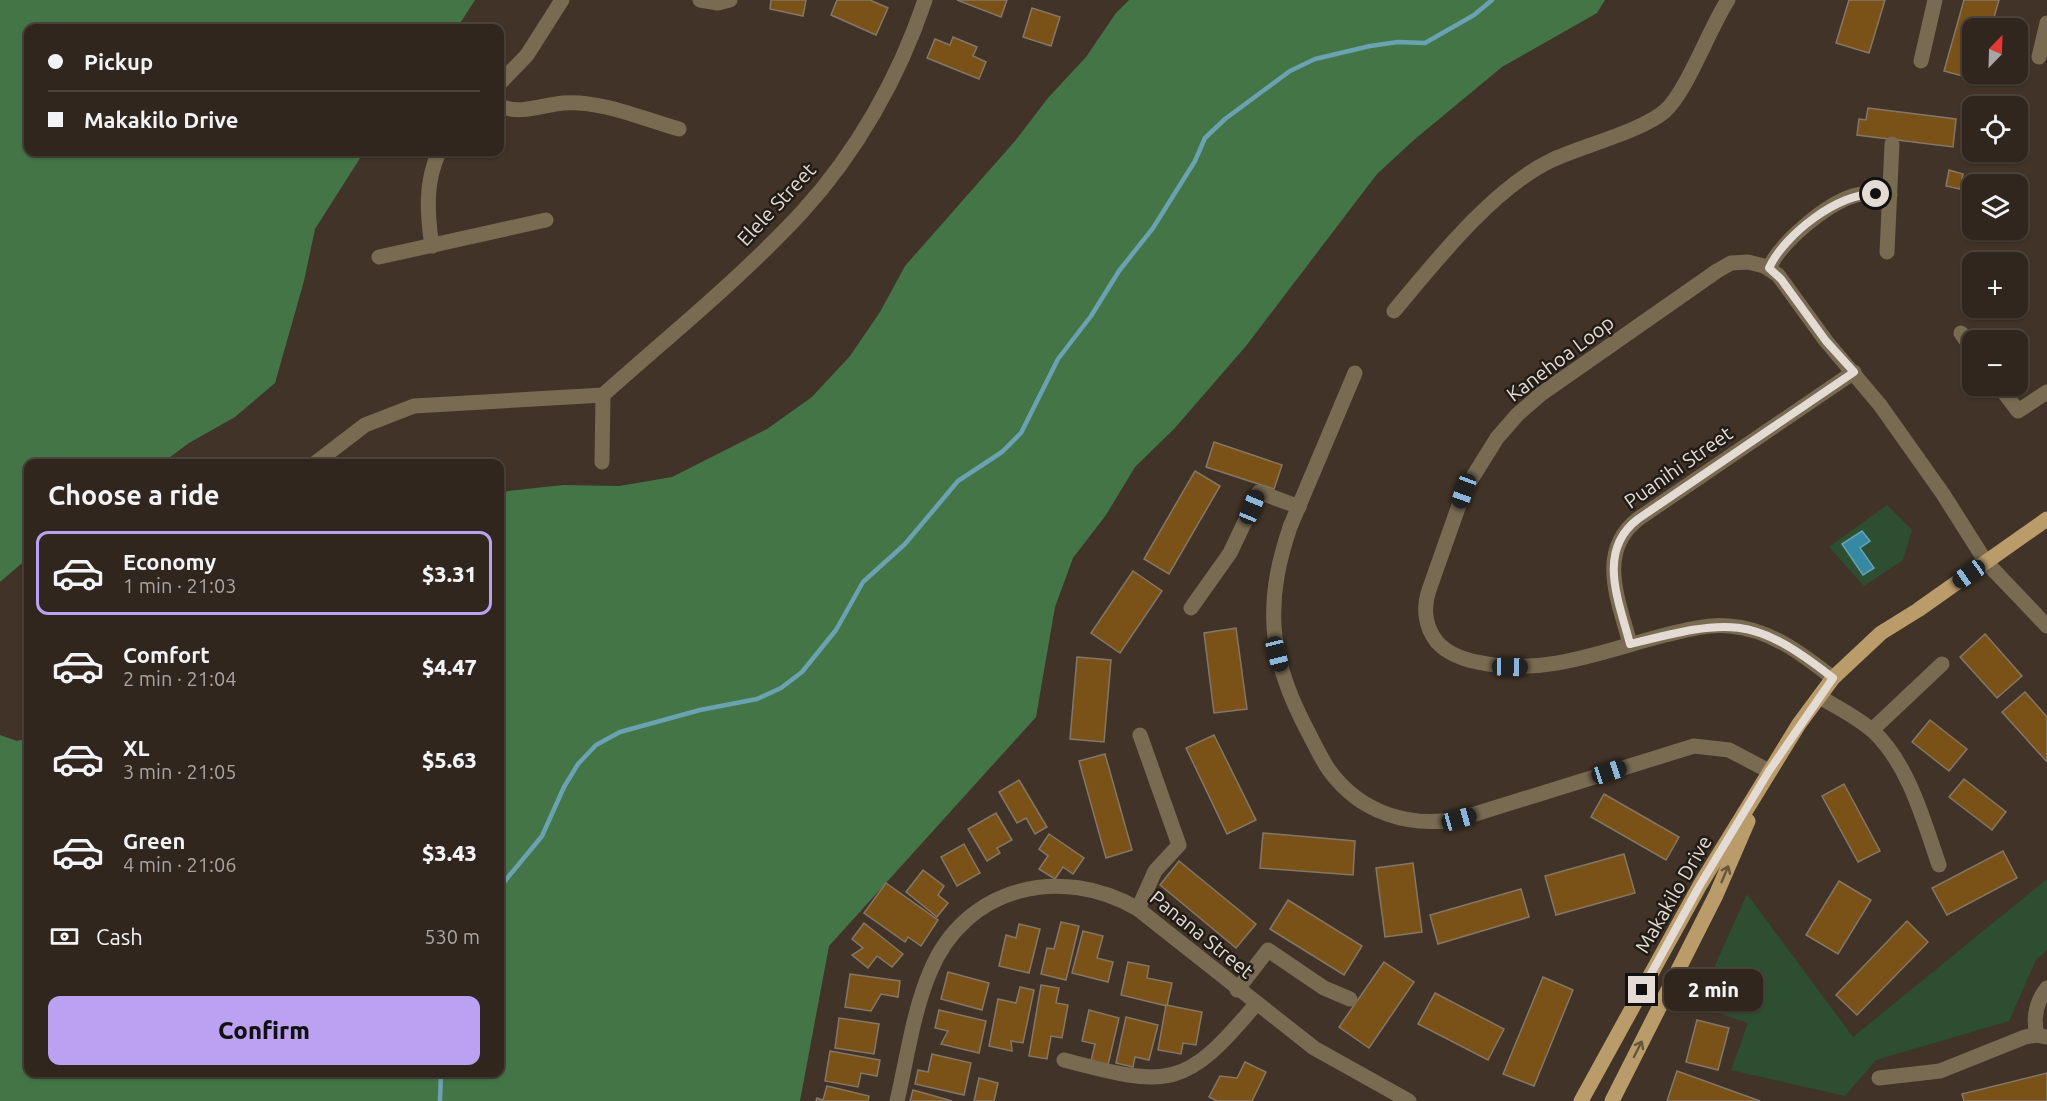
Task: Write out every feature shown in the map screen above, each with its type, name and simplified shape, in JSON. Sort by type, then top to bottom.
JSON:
[{"type":"main road","name":"Makakilo Drive","points":[[1581,1101],[1700,885],[1769,771],[1833,678],[1881,633],[2047,519]]},
{"type":"main road","name":"Makakilo Drive","points":[[1612,1101],[1716,895],[1769,771]]},
{"type":"street","points":[[504,79],[527,55],[562,0]]},
{"type":"street","points":[[700,0],[718,3],[730,0]]},
{"type":"street","name":"Elele Street","points":[[603,395],[751,262],[802,211],[847,155],[885,94],[916,29],[926,0]]},
{"type":"street","points":[[1394,311],[1454,240],[1524,177],[1551,160],[1647,121],[1665,111],[1678,95],[1728,0]]},
{"type":"street","points":[[1921,61],[1935,0]]},
{"type":"street","points":[[2039,57],[2047,23]]},
{"type":"street","points":[[504,107],[516,110],[554,104],[582,103],[679,129]]},
{"type":"street","points":[[1887,252],[1892,144]]},
{"type":"street","points":[[432,246],[428,197],[438,156]]},
{"type":"street","points":[[1890,195],[1864,194],[1843,201],[1791,237],[1769,268],[1781,279],[1826,341],[1854,372],[1943,494],[1986,562],[2041,608],[2047,626]]},
{"type":"street","points":[[380,257],[546,220]]},
{"type":"street","name":"Kanehoa Loop","points":[[1769,268],[1742,261],[1721,268],[1540,394],[1517,415],[1491,446],[1464,491],[1427,596],[1426,614],[1431,632],[1442,647],[1464,659],[1490,665],[1530,668],[1570,662],[1695,628],[1743,628],[1787,644],[1833,678]]},
{"type":"street","name":"Puanihi Street","points":[[1630,644],[1612,570],[1615,550],[1624,532],[1638,519],[1854,372]]},
{"type":"street","points":[[1355,373],[1282,551],[1276,577],[1274,620],[1277,654],[1293,703],[1328,768],[1347,791],[1372,808],[1414,822],[1459,819],[1694,746],[1729,750],[1769,771]]},
{"type":"street","points":[[2007,396],[2018,411],[2047,393]]},
{"type":"street","points":[[321,459],[365,425],[414,405],[603,395],[602,462]]},
{"type":"street","points":[[1191,608],[1230,553],[1258,492],[1299,507]]},
{"type":"street","points":[[1872,730],[1942,664]]},
{"type":"street","points":[[1820,697],[1872,730],[1882,741],[1908,781],[1920,808],[1939,865]]},
{"type":"street","points":[[1138,909],[1155,871],[1179,845],[1140,735]]},
{"type":"street","name":"Panana Street","points":[[897,1101],[930,972],[945,943],[968,919],[1010,894],[1051,885],[1092,889],[1138,909],[1237,990],[1314,1048],[1409,1101]]},
{"type":"street","points":[[1237,990],[1268,950],[1324,988],[1350,999]]},
{"type":"street","points":[[1879,1078],[1934,1073],[2025,1037],[2042,1036],[2036,1009],[2047,988]]},
{"type":"street","points":[[1064,1060],[1128,1077],[1153,1078],[1178,1073],[1210,1056],[1256,1004]]},
{"type":"green space","points":[[0,0],[475,0],[460,24],[24,24],[24,156],[361,156],[315,229],[304,281],[275,383],[235,417],[189,443],[167,459],[24,459],[24,561],[0,582]]},
{"type":"green space","points":[[1129,0],[1605,0],[1597,13],[1502,67],[1415,139],[1377,174],[1246,346],[1174,429],[1135,467],[1106,515],[1073,558],[1055,607],[1036,717],[829,946],[800,1101],[0,1101],[0,735],[17,741],[24,739],[24,1077],[504,1077],[504,492],[563,485],[619,486],[672,477],[767,429],[812,397],[850,356],[880,312],[905,266],[1015,141],[1048,98],[1086,57],[1116,13]]},
{"type":"green space","points":[[1887,505],[1912,530],[1903,560],[1864,586],[1829,547]]},
{"type":"green space","points":[[2047,879],[2047,950],[2036,960],[2009,1021],[1876,1060],[1845,1096],[1731,1070],[1748,1023],[1697,1006],[1747,894],[1853,1037]]},
{"type":"water","points":[[1862,531],[1870,541],[1860,548],[1874,568],[1863,575],[1842,544]]},
{"type":"building","points":[[771,0],[806,0],[803,16],[770,9]]},
{"type":"building","points":[[837,0],[870,0],[888,8],[876,35],[831,15]]},
{"type":"building","points":[[957,0],[1007,0],[1001,17]]},
{"type":"building","points":[[1849,0],[1885,0],[1869,53],[1836,43]]},
{"type":"building","points":[[1964,0],[1999,0],[1994,18],[1962,18],[1962,76],[1944,71]]},
{"type":"building","points":[[1032,8],[1060,17],[1051,46],[1023,37]]},
{"type":"building","points":[[953,37],[977,47],[973,56],[986,62],[979,79],[927,58],[935,39],[950,45]]},
{"type":"building","points":[[1868,108],[1956,119],[1953,147],[1857,135],[1859,119],[1866,120]]},
{"type":"building","points":[[1949,170],[1963,174],[1960,189],[1946,186]]},
{"type":"building","points":[[1214,442],[1282,465],[1274,489],[1206,467]]},
{"type":"building","points":[[1195,471],[1220,486],[1169,574],[1144,559]]},
{"type":"building","points":[[1133,571],[1162,591],[1120,653],[1091,633]]},
{"type":"building","points":[[1236,628],[1247,709],[1214,713],[1204,633]]},
{"type":"building","points":[[1985,634],[2022,676],[1997,698],[1960,657]]},
{"type":"building","points":[[1077,657],[1111,660],[1104,742],[1070,739]]},
{"type":"building","points":[[2025,692],[2047,717],[2047,762],[2002,712]]},
{"type":"building","points":[[1930,720],[1967,749],[1949,771],[1912,742]]},
{"type":"building","points":[[1214,735],[1256,820],[1227,834],[1186,748]]},
{"type":"building","points":[[1105,754],[1132,850],[1106,858],[1079,761]]},
{"type":"building","points":[[1964,779],[2006,812],[1992,830],[1949,797]]},
{"type":"building","points":[[1019,780],[1047,827],[1035,834],[1026,818],[1017,823],[999,792]]},
{"type":"building","points":[[1844,784],[1880,851],[1858,862],[1822,796]]},
{"type":"building","points":[[1604,794],[1679,837],[1666,860],[1591,817]]},
{"type":"building","points":[[996,813],[1012,840],[997,848],[1000,853],[987,861],[968,829]]},
{"type":"building","points":[[1263,833],[1355,841],[1353,875],[1260,868]]},
{"type":"building","points":[[1049,834],[1084,858],[1073,874],[1063,867],[1055,879],[1039,869],[1048,856],[1039,849]]},
{"type":"building","points":[[964,844],[980,873],[957,886],[941,857]]},
{"type":"building","points":[[2003,851],[2017,878],[1947,915],[1932,888]]},
{"type":"building","points":[[1624,854],[1635,893],[1556,915],[1545,876]]},
{"type":"building","points":[[1179,861],[1256,924],[1236,948],[1160,885]]},
{"type":"building","points":[[1413,863],[1422,932],[1385,937],[1376,868]]},
{"type":"building","points":[[923,870],[944,886],[938,895],[948,903],[937,917],[906,892]]},
{"type":"building","points":[[1839,881],[1871,900],[1838,954],[1806,935]]},
{"type":"building","points":[[886,883],[938,920],[921,946],[908,937],[905,942],[864,913]]},
{"type":"building","points":[[1521,889],[1529,917],[1438,944],[1430,915]]},
{"type":"building","points":[[1288,900],[1362,946],[1344,975],[1270,929]]},
{"type":"building","points":[[1907,921],[1928,942],[1857,1015],[1836,995]]},
{"type":"building","points":[[1061,922],[1079,926],[1066,980],[1041,974],[1047,948],[1054,949]]},
{"type":"building","points":[[864,923],[903,954],[892,967],[877,956],[868,968],[852,955],[863,948],[852,939]]},
{"type":"building","points":[[1019,924],[1040,929],[1029,973],[999,966],[1006,935],[1016,938]]},
{"type":"building","points":[[1083,931],[1103,936],[1097,958],[1113,962],[1108,982],[1072,973]]},
{"type":"building","points":[[1128,962],[1149,966],[1147,978],[1172,983],[1167,1006],[1121,995]]},
{"type":"building","points":[[1384,962],[1414,982],[1369,1048],[1339,1027]]},
{"type":"building","points":[[948,972],[989,983],[982,1010],[941,999]]},
{"type":"building","points":[[850,974],[900,981],[898,997],[881,994],[871,1011],[845,1007]]},
{"type":"building","points":[[1543,977],[1573,990],[1534,1086],[1503,1074]]},
{"type":"building","points":[[1041,985],[1059,988],[1056,1003],[1068,1005],[1062,1038],[1051,1036],[1047,1059],[1029,1056]]},
{"type":"building","points":[[1020,987],[1034,990],[1023,1043],[1011,1041],[1012,1051],[989,1046],[998,999],[1016,1003]]},
{"type":"building","points":[[1435,993],[1504,1029],[1488,1060],[1418,1024]]},
{"type":"building","points":[[1166,1005],[1202,1012],[1196,1045],[1183,1043],[1181,1054],[1158,1050]]},
{"type":"building","points":[[939,1010],[986,1021],[979,1053],[941,1044],[948,1031],[935,1028]]},
{"type":"building","points":[[1089,1010],[1119,1018],[1108,1065],[1091,1061],[1095,1044],[1082,1041]]},
{"type":"building","points":[[1126,1017],[1158,1025],[1149,1060],[1135,1057],[1133,1067],[1116,1063]]},
{"type":"building","points":[[839,1018],[879,1024],[874,1054],[835,1048]]},
{"type":"building","points":[[1697,1020],[1729,1028],[1718,1070],[1686,1062]]},
{"type":"building","points":[[830,1051],[880,1060],[877,1076],[861,1073],[858,1087],[825,1081]]},
{"type":"building","points":[[932,1054],[971,1063],[964,1095],[915,1084],[918,1070],[928,1072]]},
{"type":"building","points":[[1245,1062],[1266,1072],[1252,1101],[1217,1101],[1209,1097],[1220,1076],[1237,1078]]},
{"type":"building","points":[[1677,1071],[1760,1101],[1667,1101]]},
{"type":"building","points":[[2047,1073],[2047,1101],[1964,1101],[1962,1094]]},
{"type":"building","points":[[979,1078],[998,1083],[994,1101],[974,1101]]},
{"type":"building","points":[[827,1086],[869,1096],[868,1101],[816,1101],[817,1098],[823,1100]]},
{"type":"building","points":[[913,1090],[952,1101],[910,1101]]},
{"type":"waterway","points":[[504,882],[542,836],[564,787],[578,764],[596,745],[620,732],[700,710],[757,699],[781,688],[802,672],[836,630],[863,582],[905,544],[958,481],[1002,452],[1021,433],[1058,359],[1091,316],[1119,271],[1153,228],[1195,161],[1205,138],[1225,119],[1290,71],[1315,59],[1370,46],[1398,42],[1425,43],[1474,15],[1492,0]]},
{"type":"waterway","points":[[440,1101],[441,1077]]},
{"type":"route","points":[[1642,990],[1700,885],[1769,771],[1799,724],[1833,678],[1787,644],[1758,631],[1743,628],[1711,626],[1695,628],[1630,644],[1613,577],[1612,563],[1615,550],[1624,532],[1638,519],[1854,372],[1826,341],[1781,279],[1769,268],[1778,251],[1798,231],[1848,198],[1876,194]]}]
